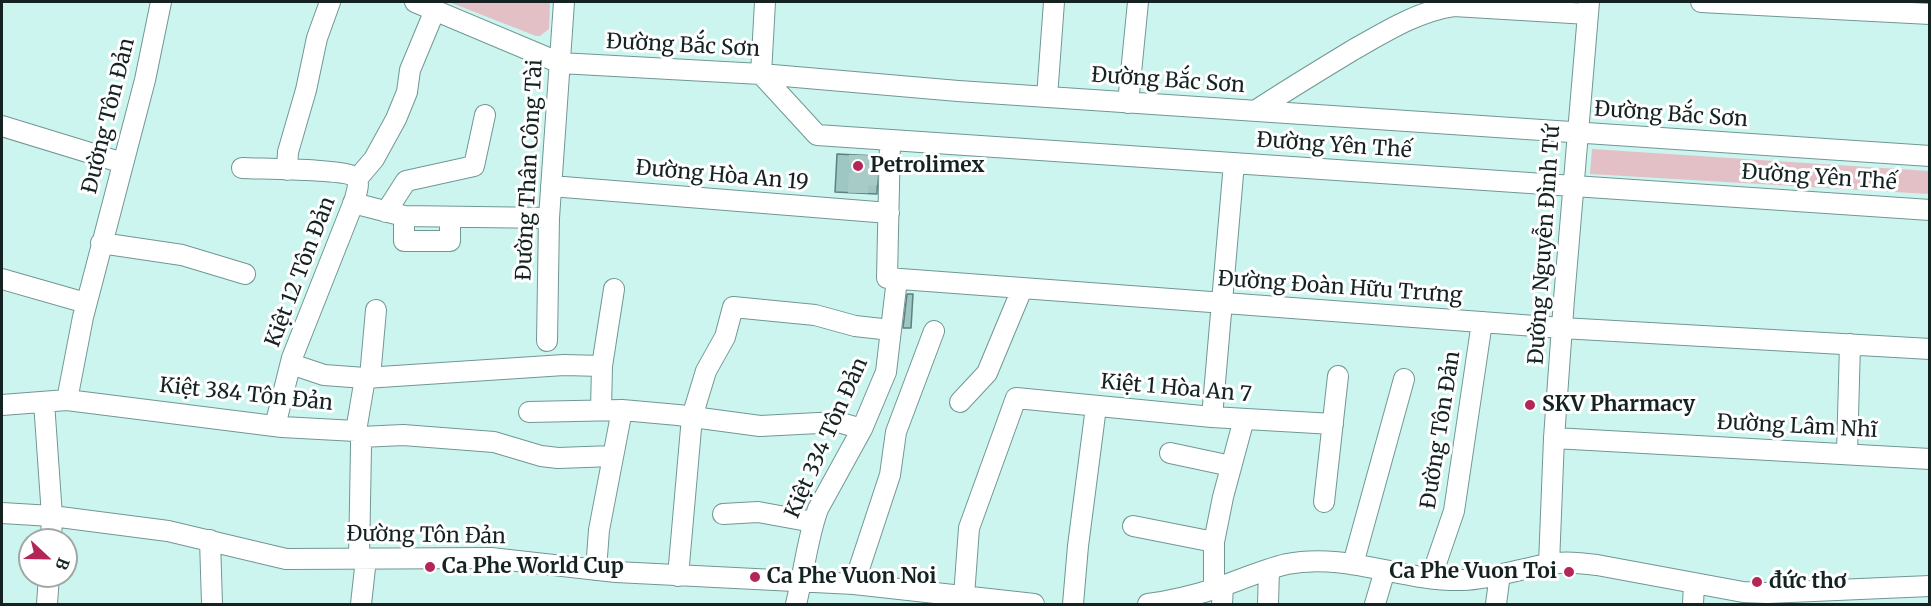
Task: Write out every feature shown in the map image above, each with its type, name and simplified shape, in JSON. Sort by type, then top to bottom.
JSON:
[{"type":"street","name":"Đường Tôn Đản","points":[[67,400],[86,303],[145,80],[161,2]]},
{"type":"street","points":[[287,170],[288,152],[306,90],[317,38],[330,2]]},
{"type":"street","name":"Đường Bắc Sơn","points":[[415,2],[560,63],[761,74],[1255,111],[1577,141],[1929,156]]},
{"type":"street","name":"Đường Thân Công Tài","points":[[547,341],[549,218],[564,2]]},
{"type":"street","points":[[761,74],[765,2]]},
{"type":"street","points":[[1047,97],[1054,2]]},
{"type":"street","points":[[1128,103],[1138,2]]},
{"type":"street","points":[[1701,2],[1837,5],[1929,14]]},
{"type":"street","points":[[1255,111],[1295,84],[1423,7],[1588,8]]},
{"type":"street","name":"Đường Nguyễn Đình Tứ","points":[[1549,564],[1554,438],[1588,8]]},
{"type":"street","points":[[357,179],[374,159],[396,119],[407,92],[410,70],[435,10]]},
{"type":"street","name":"Đường Yên Thế","points":[[761,74],[817,135],[859,146],[890,140],[1234,163],[1574,180],[1929,210]]},
{"type":"street","points":[[450,217],[450,249],[404,241],[395,214],[406,181],[474,166],[485,115]]},
{"type":"street","points":[[2,126],[123,163]]},
{"type":"street","points":[[890,140],[884,176],[889,213],[887,278],[897,279]]},
{"type":"street","points":[[1212,417],[1234,163]]},
{"type":"street","name":"Kiệt 12 Tôn Đản","points":[[242,168],[334,172],[353,176],[357,179],[358,184],[353,203],[291,364],[275,426]]},
{"type":"street","name":"Đường Hòa An 19","points":[[551,186],[857,202],[889,213]]},
{"type":"street","points":[[353,203],[395,214],[549,218]]},
{"type":"street","points":[[101,243],[182,255],[245,274]]},
{"type":"street","points":[[2,279],[86,303]]},
{"type":"street","name":"Đường Đoàn Hữu Trưng","points":[[897,279],[1562,328],[1929,349]]},
{"type":"street","name":"Kiệt 334 Tôn Đản","points":[[796,604],[813,522],[824,496],[862,429],[886,372],[897,279]]},
{"type":"street","points":[[601,410],[602,366],[614,289]]},
{"type":"street","points":[[960,402],[987,373],[1022,289]]},
{"type":"street","points":[[678,576],[692,417],[706,371],[725,338],[733,307],[815,315],[855,326],[891,330]]},
{"type":"street","points":[[361,604],[358,434],[376,310]]},
{"type":"street","name":"Đường Tôn Đản","points":[[1431,578],[1454,512],[1482,322]]},
{"type":"street","points":[[854,584],[890,475],[896,432],[934,331]]},
{"type":"street","points":[[1847,453],[1850,344]]},
{"type":"street","points":[[291,364],[324,375],[367,378],[564,365],[602,366]]},
{"type":"street","points":[[1324,502],[1338,376]]},
{"type":"street","name":"Đường Tôn Đản","points":[[1353,564],[1404,379]]},
{"type":"street","name":"Kiệt 1 Hòa An 7","points":[[964,596],[969,528],[1016,398],[1212,417],[1333,424]]},
{"type":"street","name":"Kiệt 384 Tôn Đản","points":[[2,405],[67,400],[358,434]]},
{"type":"street","points":[[44,402],[52,528]]},
{"type":"street","points":[[1073,604],[1095,407]]},
{"type":"street","points":[[596,570],[598,530],[622,411]]},
{"type":"street","points":[[529,412],[622,411],[760,426],[838,422],[862,429]]},
{"type":"street","points":[[1220,593],[1214,542],[1223,497],[1244,419]]},
{"type":"street","points":[[358,434],[494,442],[541,456],[558,458],[613,456]]},
{"type":"street","name":"Đường Lâm Nhĩ","points":[[1554,438],[1929,459]]},
{"type":"street","points":[[1170,453],[1231,466]]},
{"type":"street","points":[[723,514],[758,512],[813,522]]},
{"type":"street","name":"Đường Tôn Đản","points":[[2,513],[52,516],[168,531],[286,559],[480,558],[678,576],[854,584],[926,598],[964,596],[1034,604]]},
{"type":"street","points":[[1133,526],[1214,542]]},
{"type":"street","points":[[210,540],[212,604]]},
{"type":"street","points":[[1148,604],[1220,593],[1269,570],[1287,564],[1309,562],[1353,564],[1431,578],[1463,580],[1570,562],[1694,584],[1742,598],[1767,593],[1840,598],[1929,586]]},
{"type":"street","points":[[1268,604],[1269,570]]},
{"type":"street","points":[[1375,604],[1385,570]]},
{"type":"street","points":[[1496,604],[1500,574]]},
{"type":"street","points":[[1693,604],[1694,584]]},
{"type":"street","points":[[47,604],[48,588]]},
{"type":"shaded area","points":[[449,2],[550,2],[549,29],[540,36],[536,36]]},
{"type":"shaded area","points":[[1592,149],[1929,171],[1929,194],[1590,174]]},
{"type":"building","name":"Petrolimex","points":[[837,154],[878,156],[877,194],[835,192]]},
{"type":"building","points":[[907,294],[913,294],[911,328],[903,328]]},
{"type":"tunnel","points":[[858,193],[859,155]]},
{"type":"tunnel","points":[[858,174],[879,176]]},
{"type":"place","name":"Petrolimex","points":[[858,166]]},
{"type":"place","name":"SKV Pharmacy","points":[[1530,405]]},
{"type":"place","name":"Ca Phe World Cup","points":[[430,567]]},
{"type":"place","name":"Ca Phe Vuon Toi","points":[[1569,572]]},
{"type":"place","name":"Ca Phe Vuon Noi","points":[[755,577]]},
{"type":"place","name":"đức thơ","points":[[1757,582]]}]
